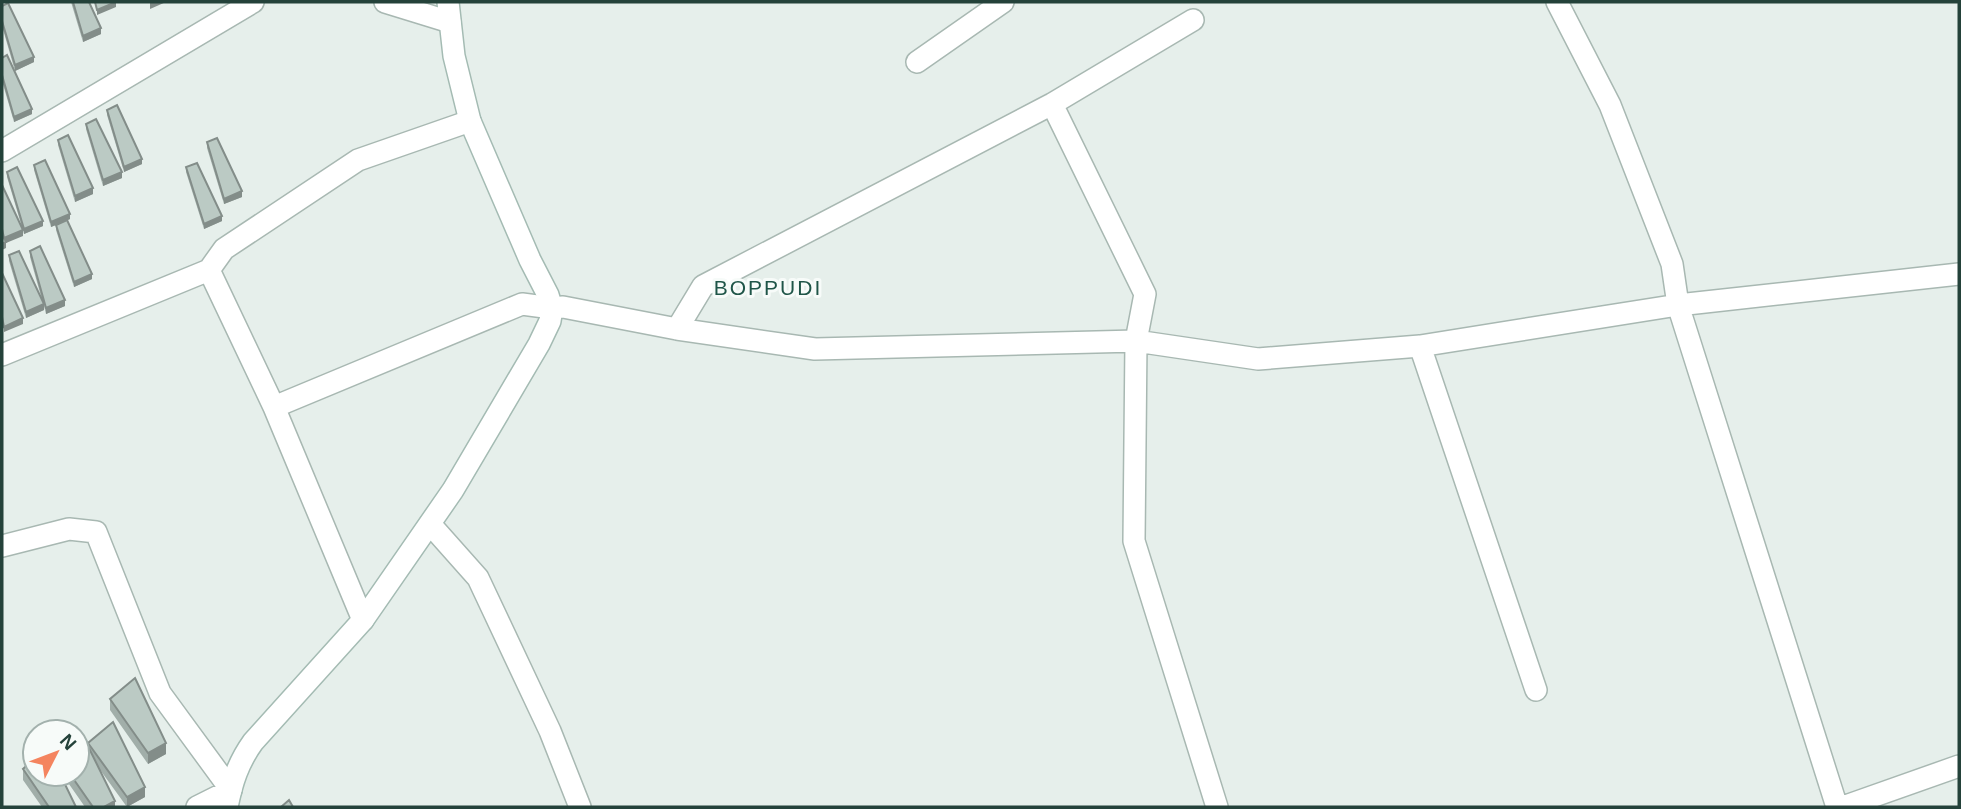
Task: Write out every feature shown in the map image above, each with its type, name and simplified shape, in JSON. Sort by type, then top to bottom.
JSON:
[{"type":"street","points":[[2,151],[253,2]]},
{"type":"street","points":[[227,807],[235,771],[253,742],[363,620],[453,490],[550,321],[552,308],[548,295],[530,260],[470,121],[459,83],[449,12],[385,2]]},
{"type":"street","points":[[917,62],[1003,2]]},
{"type":"street","points":[[1557,2],[1611,105],[1672,264],[1678,305],[1837,807]]},
{"type":"street","points":[[677,329],[703,286],[1052,104],[1193,20]]},
{"type":"street","points":[[1052,104],[1144,294],[1136,341],[1134,541],[1217,807]]},
{"type":"street","points":[[2,355],[209,270],[224,249],[358,160],[470,121]]},
{"type":"street","points":[[209,270],[274,407],[363,620]]},
{"type":"street","points":[[274,407],[522,304],[564,307],[677,329],[815,349],[1136,341],[1258,359],[1420,346],[1678,305],[1959,274]]},
{"type":"street","points":[[1420,346],[1536,690]]},
{"type":"street","points":[[430,524],[478,578],[550,731],[580,807]]},
{"type":"street","points":[[2,546],[69,529],[96,532],[160,693],[230,790],[197,807]]},
{"type":"street","points":[[1843,807],[1959,766]]},
{"type":"building","points":[[73,2],[89,2],[101,28],[83,36]]},
{"type":"building","points":[[95,2],[116,2],[97,10]]},
{"type":"building","points":[[8,3],[34,57],[15,65],[2,21],[2,6]]},
{"type":"building","points":[[7,55],[32,109],[14,117],[2,75],[2,58]]},
{"type":"building","points":[[117,105],[142,159],[124,167],[107,110]]},
{"type":"building","points":[[96,119],[122,172],[103,180],[86,124]]},
{"type":"building","points":[[68,135],[93,188],[75,196],[58,140]]},
{"type":"building","points":[[217,138],[242,191],[224,199],[207,142]]},
{"type":"building","points":[[45,160],[70,214],[51,222],[34,165]]},
{"type":"building","points":[[197,163],[222,216],[204,224],[186,167]]},
{"type":"building","points":[[17,167],[43,221],[24,229],[7,172]]},
{"type":"building","points":[[2,185],[23,230],[4,238],[2,229]]},
{"type":"building","points":[[67,220],[92,274],[74,282],[56,225]]},
{"type":"building","points":[[40,246],[65,300],[46,308],[30,251]]},
{"type":"building","points":[[19,251],[44,304],[26,312],[9,255]]},
{"type":"building","points":[[2,273],[23,318],[4,327],[2,317]]},
{"type":"building","points":[[135,678],[166,743],[148,753],[110,699]]},
{"type":"building","points":[[113,722],[145,787],[127,797],[91,747],[91,740]]},
{"type":"building","points":[[91,752],[115,801],[104,807],[93,807],[80,788],[91,788]]},
{"type":"building","points":[[36,788],[67,788],[76,807],[49,807]]},
{"type":"building","points":[[289,800],[293,807],[281,807]]},
{"type":"district","name":"BOPPUDI","points":[[768,287]]}]
